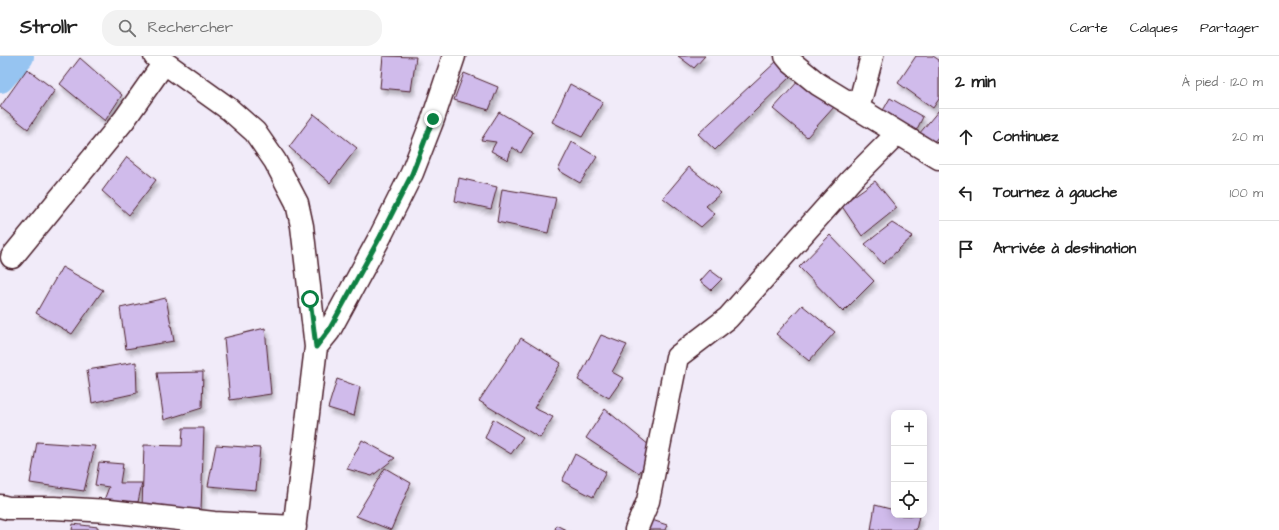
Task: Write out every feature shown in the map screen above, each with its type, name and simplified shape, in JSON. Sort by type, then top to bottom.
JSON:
[{"type":"street","points":[[316,347],[329,330],[380,237],[412,174],[433,119],[454,56]]},
{"type":"street","points":[[786,56],[791,62],[818,84],[939,158]]},
{"type":"street","points":[[858,109],[872,56]]},
{"type":"street","points":[[0,506],[8,508],[54,508],[109,511],[214,523],[294,528],[316,347],[302,226],[297,203],[275,161],[255,132],[229,109],[159,60],[124,120],[12,256]]},
{"type":"street","points":[[636,530],[648,501],[677,356],[728,318],[851,180],[898,133]]},
{"type":"building","points":[[383,56],[416,57],[411,91],[380,88]]},
{"type":"building","points":[[678,56],[705,56],[694,68]]},
{"type":"building","points":[[916,56],[933,56],[939,60],[939,99],[933,108],[898,83]]},
{"type":"building","points":[[80,58],[122,95],[105,121],[60,84]]},
{"type":"building","points":[[778,60],[794,73],[715,150],[698,134]]},
{"type":"building","points":[[27,69],[55,90],[28,129],[0,107]]},
{"type":"building","points":[[464,73],[498,87],[489,110],[454,100]]},
{"type":"building","points":[[800,79],[835,106],[807,137],[773,109]]},
{"type":"building","points":[[570,84],[603,102],[582,137],[552,122]]},
{"type":"building","points":[[890,98],[923,117],[914,135],[880,116]]},
{"type":"building","points":[[939,110],[939,136],[931,145],[919,134]]},
{"type":"building","points":[[499,112],[533,132],[521,153],[512,147],[508,160],[491,151],[496,142],[481,140]]},
{"type":"building","points":[[314,114],[357,148],[330,183],[289,147]]},
{"type":"building","points":[[572,142],[597,157],[580,183],[558,170]]},
{"type":"building","points":[[127,157],[156,180],[129,215],[102,191]]},
{"type":"building","points":[[689,167],[721,193],[706,206],[715,214],[701,227],[663,198]]},
{"type":"building","points":[[459,178],[497,187],[491,209],[455,201]]},
{"type":"building","points":[[875,181],[897,208],[862,236],[841,205]]},
{"type":"building","points":[[502,189],[556,198],[548,233],[497,222]]},
{"type":"building","points":[[892,223],[913,236],[883,264],[865,244]]},
{"type":"building","points":[[830,235],[874,281],[843,312],[799,267]]},
{"type":"building","points":[[62,267],[103,290],[72,334],[36,313]]},
{"type":"building","points":[[710,270],[722,279],[711,290],[700,281]]},
{"type":"building","points":[[166,298],[174,341],[126,349],[120,308]]},
{"type":"building","points":[[802,305],[835,332],[809,361],[776,334]]},
{"type":"building","points":[[265,328],[271,394],[230,400],[224,338]]},
{"type":"building","points":[[601,335],[627,345],[612,372],[623,378],[609,398],[578,380]]},
{"type":"building","points":[[521,338],[561,363],[534,408],[553,417],[540,438],[479,401]]},
{"type":"building","points":[[136,362],[137,393],[92,403],[87,370]]},
{"type":"building","points":[[203,372],[202,408],[164,420],[157,373]]},
{"type":"building","points":[[337,379],[360,387],[354,416],[328,408]]},
{"type":"building","points":[[605,409],[655,450],[639,473],[586,438]]},
{"type":"building","points":[[493,419],[523,437],[511,454],[485,438]]},
{"type":"building","points":[[183,428],[204,428],[201,510],[142,508],[144,445],[182,446]]},
{"type":"building","points":[[362,440],[395,458],[372,476],[347,469]]},
{"type":"building","points":[[37,442],[95,446],[84,491],[30,483]]},
{"type":"building","points":[[216,445],[260,448],[256,490],[208,486]]},
{"type":"building","points":[[575,454],[606,472],[593,497],[562,481]]},
{"type":"building","points":[[99,462],[123,464],[120,483],[142,483],[138,502],[104,500],[109,487],[95,485]]},
{"type":"building","points":[[385,468],[411,483],[391,530],[356,516]]},
{"type":"building","points":[[875,505],[891,509],[891,518],[919,518],[916,530],[871,530]]},
{"type":"building","points":[[649,519],[667,525],[665,530],[643,530]]},
{"type":"building","points":[[73,524],[98,527],[98,530],[72,530]]},
{"type":"building","points":[[556,525],[566,530],[555,530]]},
{"type":"waterway","points":[[0,78],[19,56]]},
{"type":"route","points":[[310,299],[316,347],[329,330],[380,237],[412,174],[433,119]]}]
